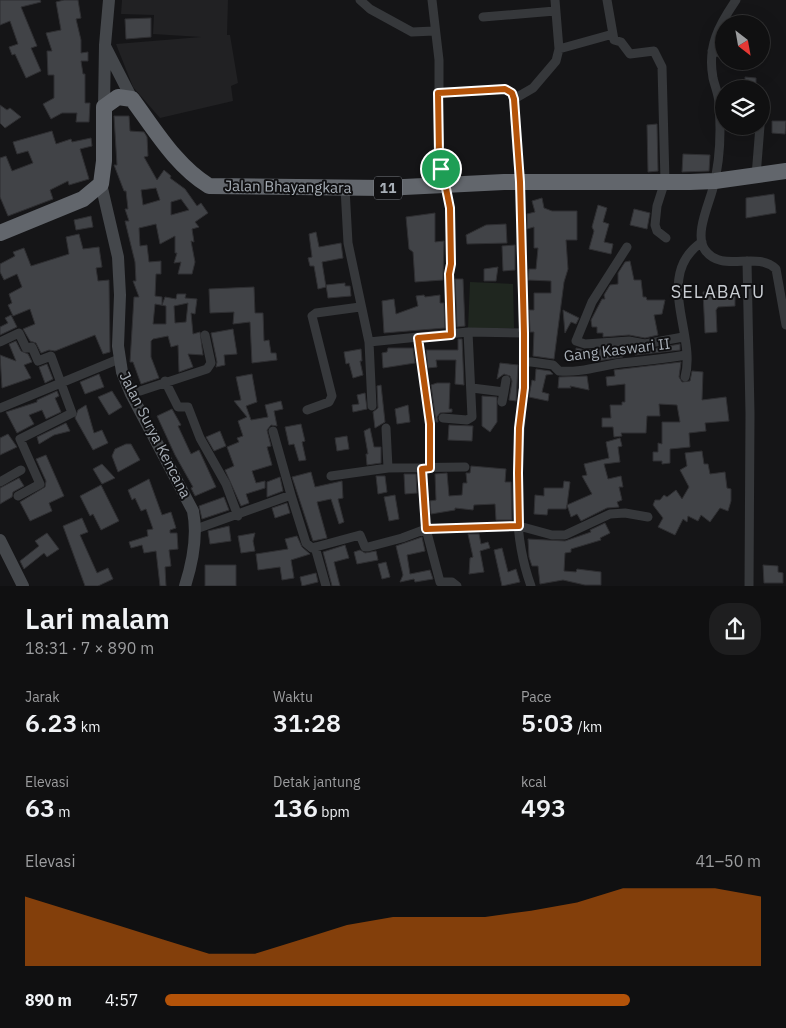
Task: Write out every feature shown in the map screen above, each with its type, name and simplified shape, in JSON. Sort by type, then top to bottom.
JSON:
[{"type":"highway","points":[[104,106],[118,97],[132,99]]},
{"type":"highway","name":"Jalan Bhayangkara","points":[[132,99],[182,165],[193,176],[209,186],[345,188],[520,182],[715,181],[786,172]]},
{"type":"highway","name":"Jalan Surya Kencana","points":[[101,184],[104,161],[104,106]]},
{"type":"highway","points":[[0,233],[83,199],[101,184]]},
{"type":"street","name":"Jalan Surya Kencana","points":[[104,106],[104,45],[109,0]]},
{"type":"street","points":[[360,0],[370,9],[412,32],[434,31]]},
{"type":"street","points":[[432,0],[434,31],[439,60],[439,154],[450,208],[451,264],[449,274],[451,335]]},
{"type":"street","points":[[514,99],[533,88],[554,65],[558,49],[555,0]]},
{"type":"street","points":[[608,0],[614,40],[622,43],[628,54],[653,50],[660,61],[665,181],[657,206],[655,225],[657,231],[666,238]]},
{"type":"street","points":[[715,86],[712,52],[719,25],[736,0]]},
{"type":"street","points":[[483,18],[555,11]]},
{"type":"street","points":[[558,49],[612,34]]},
{"type":"street","points":[[104,45],[132,99]]},
{"type":"street","points":[[438,93],[505,89],[512,93],[514,99],[520,182],[524,333],[518,455],[519,526],[523,559],[531,586]]},
{"type":"street","points":[[720,135],[715,181],[702,231],[702,242],[706,252],[724,262],[764,261],[776,268],[786,325]]},
{"type":"street","points":[[756,176],[759,135]]},
{"type":"street","name":"Jalan Surya Kencana","points":[[101,184],[118,257],[120,295],[119,359],[131,394],[193,510],[196,529],[185,586]]},
{"type":"street","points":[[345,188],[348,243],[360,306],[370,342],[372,406]]},
{"type":"street","points":[[685,377],[688,366],[678,305],[679,282],[686,258],[702,242]]},
{"type":"street","points":[[626,247],[592,302],[576,341],[585,344],[629,341],[645,344],[683,337]]},
{"type":"street","points":[[747,261],[750,414],[749,586]]},
{"type":"street","points":[[307,410],[329,402],[332,396],[312,316],[316,313],[360,306]]},
{"type":"street","points":[[370,342],[468,332],[524,333]]},
{"type":"street","points":[[442,418],[470,419],[472,388],[468,332]]},
{"type":"street","points":[[0,342],[18,333],[26,348],[32,347],[38,361],[51,356],[72,414],[20,439],[40,484],[18,496]]},
{"type":"street","points":[[131,394],[164,381],[208,369],[211,363],[205,335]]},
{"type":"street","points":[[418,338],[430,416],[426,469],[426,529],[429,546],[435,558],[440,581],[452,582],[456,586]]},
{"type":"street","name":"Gang Kaswari II","points":[[524,361],[553,365],[559,371],[570,372],[620,363],[653,362],[686,355]]},
{"type":"street","points":[[0,408],[119,359]]},
{"type":"street","points":[[502,402],[506,380]]},
{"type":"street","points":[[164,381],[178,407],[188,407],[200,438],[226,484],[238,516]]},
{"type":"street","points":[[472,388],[504,392]]},
{"type":"street","points":[[386,428],[388,468]]},
{"type":"street","points":[[273,431],[308,546],[315,547],[360,535],[365,546],[368,547],[426,529],[519,526],[552,535],[565,535],[610,514],[625,513],[648,517]]},
{"type":"street","points":[[331,476],[388,468],[465,467]]},
{"type":"street","points":[[0,482],[21,470]]},
{"type":"street","points":[[196,529],[238,516],[291,495]]},
{"type":"street","points":[[0,540],[22,586]]},
{"type":"street","points":[[315,547],[326,586]]},
{"type":"shaded area","points":[[122,0],[228,0],[227,35],[230,35],[238,83],[231,86],[233,101],[160,118],[133,87],[116,44],[201,37],[153,34],[154,15],[121,14]]},
{"type":"shaded area","points":[[470,282],[513,284],[514,328],[468,329]]},
{"type":"building","points":[[0,0],[40,0],[41,2],[21,7],[37,46],[31,48],[41,71],[26,78],[15,54],[12,55],[9,47],[18,44],[10,21],[0,25]]},
{"type":"building","points":[[78,0],[81,18],[76,19],[81,40],[81,53],[88,52],[88,61],[81,61],[83,74],[85,74],[85,103],[90,103],[89,122],[76,122],[77,113],[62,113],[51,119],[43,104],[54,98],[54,75],[48,75],[47,51],[52,51],[46,33],[61,30],[56,2]]},
{"type":"building","points":[[151,18],[151,37],[126,39],[125,19]]},
{"type":"building","points":[[745,77],[756,78],[756,80],[745,80]]},
{"type":"building","points":[[0,105],[7,110],[10,108],[21,117],[5,128],[0,123]]},
{"type":"building","points":[[114,116],[129,116],[130,131],[144,132],[147,137],[148,156],[144,157],[157,180],[164,170],[171,176],[170,178],[185,189],[197,206],[201,203],[208,213],[195,222],[199,227],[192,229],[194,242],[191,241],[195,262],[192,274],[178,274],[181,262],[174,263],[177,253],[175,253],[175,236],[160,244],[156,224],[139,228],[140,246],[147,245],[149,262],[161,261],[161,274],[156,274],[155,296],[162,297],[162,305],[165,297],[176,299],[177,294],[186,294],[185,298],[197,299],[195,314],[191,313],[193,334],[200,332],[203,355],[188,354],[193,367],[179,372],[178,345],[171,347],[168,336],[153,339],[151,341],[151,357],[159,378],[141,384],[133,362],[130,362],[134,297],[139,297],[133,281],[136,281],[135,262],[125,221],[129,221],[125,209],[128,209],[126,191],[124,191],[114,165],[117,165]],"holes":[[[156,188],[160,200],[143,205],[141,190]],[[181,199],[189,210],[171,215],[171,202]],[[188,303],[186,322],[175,323],[174,306]],[[155,304],[166,306],[166,324],[153,324]]]},
{"type":"building","points":[[772,121],[786,121],[785,134],[772,133]]},
{"type":"building","points":[[657,124],[658,171],[648,172],[647,125]]},
{"type":"building","points":[[52,131],[56,144],[71,139],[72,142],[91,138],[92,146],[80,149],[89,179],[69,185],[68,181],[50,190],[53,199],[8,216],[0,197],[0,158],[6,156],[12,171],[33,163],[28,151],[17,154],[13,142]]},
{"type":"building","points":[[683,154],[710,155],[709,171],[682,172]]},
{"type":"building","points":[[774,194],[776,213],[746,218],[746,198]]},
{"type":"building","points":[[542,198],[544,208],[552,211],[577,211],[577,240],[566,240],[568,269],[564,282],[554,359],[533,356],[534,332],[530,332],[529,310],[534,310],[534,293],[551,293],[551,281],[528,280],[529,269],[536,269],[538,248],[534,248],[534,227],[527,229],[527,214],[535,212],[532,201]]},
{"type":"building","points":[[598,205],[607,208],[603,222],[609,224],[604,242],[613,244],[611,254],[589,249]]},
{"type":"building","points":[[634,209],[650,213],[647,229],[630,225]]},
{"type":"building","points":[[435,213],[435,242],[444,241],[443,280],[415,282],[413,252],[409,249],[406,217]]},
{"type":"building","points":[[91,216],[93,227],[76,230],[74,220]]},
{"type":"building","points":[[506,224],[507,243],[467,244],[466,235],[486,225]]},
{"type":"building","points":[[316,232],[319,247],[341,243],[343,258],[322,262],[326,287],[318,289],[314,266],[310,266],[308,258],[312,257],[309,234]]},
{"type":"building","points":[[79,234],[83,249],[99,247],[102,267],[96,268],[98,281],[109,280],[110,352],[103,354],[95,335],[55,351],[49,350],[41,353],[36,343],[30,341],[23,329],[35,324],[30,309],[13,316],[8,305],[12,303],[9,294],[22,287],[17,274],[4,280],[0,272],[0,264],[15,256],[13,252],[24,248],[31,266],[69,254],[66,237]]},
{"type":"building","points":[[515,245],[515,270],[503,271],[502,246]]},
{"type":"building","points":[[630,261],[634,280],[641,280],[643,297],[646,297],[647,300],[665,300],[662,314],[654,315],[658,335],[645,338],[629,335],[603,337],[603,333],[597,333],[597,327],[592,327],[591,320],[602,299],[605,299],[604,295],[610,285],[618,284],[618,273],[625,262]]},
{"type":"building","points":[[498,267],[496,281],[484,281],[484,269]]},
{"type":"building","points":[[455,279],[463,279],[465,326],[457,327]]},
{"type":"building","points":[[345,283],[345,286],[350,286],[351,296],[328,298],[326,285]]},
{"type":"building","points":[[254,287],[255,313],[263,313],[264,341],[269,340],[271,353],[276,353],[277,360],[252,363],[250,322],[233,324],[234,312],[210,313],[209,289]]},
{"type":"building","points":[[721,291],[735,295],[735,306],[718,307],[716,310],[717,332],[705,333],[703,292]]},
{"type":"building","points":[[424,295],[425,297],[440,295],[440,303],[444,303],[445,328],[384,333],[382,301],[394,299],[396,314],[418,306],[416,296]]},
{"type":"building","points":[[563,310],[579,318],[576,324],[571,322],[565,333]]},
{"type":"building","points":[[11,315],[17,327],[0,335],[0,327],[8,323],[5,318]]},
{"type":"building","points":[[233,329],[237,354],[224,355],[225,365],[216,367],[217,362],[211,333]]},
{"type":"building","points":[[458,339],[462,339],[464,385],[455,384],[456,360],[436,360],[437,367],[428,368],[426,350],[458,350]]},
{"type":"building","points":[[16,341],[21,351],[28,354],[32,362],[24,365],[31,378],[2,388],[0,355],[16,361],[9,344]]},
{"type":"building","points":[[680,344],[680,350],[635,355],[635,351],[622,352],[623,357],[597,361],[597,356],[576,358],[576,348],[585,350],[629,347],[646,350]]},
{"type":"building","points":[[388,348],[413,348],[415,363],[383,368],[382,353],[387,352]]},
{"type":"building","points":[[361,349],[362,361],[360,361],[363,375],[353,378],[349,363],[346,364],[344,352]]},
{"type":"building","points":[[681,362],[679,377],[682,382],[690,381],[692,371],[703,372],[702,400],[726,397],[729,421],[705,423],[706,431],[689,433],[690,447],[670,449],[670,463],[662,464],[662,461],[653,461],[653,452],[658,452],[658,443],[662,444],[662,422],[680,422],[677,405],[659,404],[660,416],[647,416],[646,433],[621,433],[622,436],[614,437],[613,427],[602,427],[602,418],[611,418],[610,405],[622,405],[622,402],[625,402],[625,384],[607,386],[606,377],[615,376],[614,370]]},
{"type":"building","points":[[500,363],[518,365],[516,401],[509,400],[512,381],[510,376],[504,374],[497,379]]},
{"type":"building","points":[[47,364],[53,379],[45,383],[39,367]]},
{"type":"building","points":[[536,369],[550,371],[553,374],[546,375],[542,392],[549,394],[548,401],[529,397],[532,380],[535,381]]},
{"type":"building","points":[[99,374],[104,387],[85,394],[80,382]]},
{"type":"building","points":[[252,374],[257,402],[246,406],[251,420],[268,417],[265,405],[281,401],[283,409],[274,411],[277,426],[271,425],[267,430],[271,446],[267,447],[272,465],[252,471],[256,483],[265,481],[265,488],[246,494],[249,503],[241,506],[225,470],[234,466],[227,447],[239,442],[237,438],[243,436],[238,421],[247,417],[234,401],[241,400],[236,377]]},
{"type":"building","points":[[587,376],[589,390],[570,386],[571,388],[558,388],[559,377]]},
{"type":"building","points":[[450,383],[449,409],[452,409],[452,412],[440,413],[437,417],[438,422],[436,422],[431,385]]},
{"type":"building","points":[[381,385],[385,422],[375,428],[373,412],[378,408],[377,386]]},
{"type":"building","points":[[57,391],[59,396],[55,398],[61,412],[46,419],[42,410],[29,415],[34,424],[17,433],[6,412],[37,402],[37,400]]},
{"type":"building","points":[[112,391],[122,407],[109,415],[98,397]]},
{"type":"building","points":[[365,393],[367,409],[353,412],[352,405],[359,404],[357,395]]},
{"type":"building","points":[[482,396],[497,397],[497,422],[490,432],[482,426]]},
{"type":"building","points":[[86,405],[94,433],[102,430],[108,443],[93,450],[75,418],[78,410]]},
{"type":"building","points":[[408,405],[410,422],[397,424],[395,409]]},
{"type":"building","points":[[172,409],[181,425],[178,426],[191,454],[199,450],[216,487],[195,496],[191,488],[193,487],[175,455],[157,416]]},
{"type":"building","points":[[66,423],[70,431],[54,435],[39,444],[37,437]]},
{"type":"building","points":[[301,424],[305,441],[302,442],[306,460],[299,461],[294,444],[289,445],[285,427]]},
{"type":"building","points":[[449,425],[473,426],[472,441],[448,440]]},
{"type":"building","points":[[370,428],[374,447],[381,447],[381,463],[367,465],[366,454],[368,454],[364,431]]},
{"type":"building","points":[[220,431],[226,446],[214,451],[206,437]]},
{"type":"building","points":[[8,434],[17,447],[0,455],[0,438]]},
{"type":"building","points":[[347,436],[349,449],[337,451],[335,438]]},
{"type":"building","points":[[620,438],[622,446],[618,447],[620,462],[604,464],[608,479],[621,476],[623,487],[619,487],[622,500],[617,502],[619,507],[607,508],[581,521],[577,514],[571,517],[567,505],[592,494],[582,476],[587,475],[584,464],[609,458],[606,442]]},
{"type":"building","points":[[131,444],[140,460],[118,472],[112,456],[115,449]]},
{"type":"building","points":[[702,451],[704,464],[708,464],[710,474],[725,472],[727,488],[731,489],[731,501],[728,511],[720,508],[710,522],[701,515],[698,521],[688,516],[687,522],[683,519],[675,535],[658,527],[663,518],[653,505],[655,500],[660,500],[664,495],[667,497],[676,490],[682,499],[689,487],[680,470],[687,466],[685,453]]},
{"type":"building","points":[[46,455],[64,496],[49,503],[52,511],[30,521],[20,502],[45,487],[46,481],[36,459]]},
{"type":"building","points":[[102,464],[115,478],[102,484],[93,469]]},
{"type":"building","points":[[471,466],[506,469],[505,482],[511,482],[512,520],[496,520],[495,504],[474,505],[473,510],[455,508],[455,510],[431,514],[430,501],[436,500],[435,474],[447,473],[449,496],[462,495],[463,483],[467,483],[466,473],[470,473]]},
{"type":"building","points":[[311,472],[315,487],[342,481],[343,498],[338,499],[344,522],[339,524],[331,499],[317,502],[327,538],[313,541],[292,477]]},
{"type":"building","points":[[404,474],[416,474],[417,493],[405,494]]},
{"type":"building","points":[[376,476],[385,476],[387,492],[378,494]]},
{"type":"building","points":[[280,477],[283,491],[267,497],[267,482]]},
{"type":"building","points":[[19,478],[24,486],[13,492],[12,497],[0,504],[0,488]]},
{"type":"building","points":[[149,479],[162,515],[171,512],[176,528],[170,530],[170,533],[177,533],[178,549],[169,550],[171,566],[165,567],[166,586],[160,586],[156,551],[144,553],[142,545],[131,548],[129,542],[148,536],[147,530],[153,529],[146,509],[141,511],[135,498],[132,500],[128,490]]},
{"type":"building","points":[[564,481],[570,482],[566,509],[548,509],[547,515],[534,514],[535,495],[544,496],[544,488],[563,488]]},
{"type":"building","points":[[101,485],[119,521],[101,530],[93,514],[90,516],[80,496]]},
{"type":"building","points":[[395,495],[399,519],[389,521],[384,497]]},
{"type":"building","points":[[224,497],[229,510],[202,519],[199,506]]},
{"type":"building","points":[[287,503],[290,513],[275,518],[272,508]]},
{"type":"building","points":[[82,518],[88,532],[80,535],[97,573],[108,568],[113,579],[98,586],[85,586],[63,526]]},
{"type":"building","points":[[605,523],[610,533],[600,538],[601,540],[571,549],[571,552],[565,553],[564,571],[576,572],[577,569],[601,572],[601,585],[585,585],[563,580],[540,584],[538,566],[532,566],[529,557],[528,539],[565,541],[591,532],[590,530]]},
{"type":"building","points":[[229,526],[231,541],[210,544],[208,531]]},
{"type":"building","points":[[47,533],[59,549],[47,557],[44,553],[24,569],[20,561],[39,546],[35,541]]},
{"type":"building","points":[[255,533],[253,541],[255,551],[241,553],[238,536]]},
{"type":"building","points":[[468,534],[479,534],[481,544],[488,542],[490,548],[480,551],[484,572],[469,574],[470,558],[473,557]]},
{"type":"building","points":[[297,536],[302,547],[310,554],[291,560],[294,578],[282,580],[280,567],[258,570],[256,554],[288,549],[285,539]]},
{"type":"building","points":[[422,537],[425,551],[407,555],[410,574],[430,570],[433,579],[415,582],[414,579],[400,582],[403,575],[396,546]]},
{"type":"building","points":[[345,545],[349,558],[334,562],[340,586],[332,586],[323,552]]},
{"type":"building","points":[[502,548],[508,572],[516,569],[520,582],[502,586],[494,550]]},
{"type":"building","points":[[360,550],[365,553],[376,551],[378,560],[357,564],[354,552]]},
{"type":"building","points":[[386,562],[390,577],[382,579],[378,564]]},
{"type":"building","points":[[205,565],[236,565],[236,586],[205,586]]},
{"type":"building","points":[[763,565],[778,566],[778,572],[783,573],[783,583],[764,583]]},
{"type":"building","points":[[316,573],[318,582],[302,586],[300,577]]},
{"type":"district","name":"SELABATU","points":[[718,292]]},
{"type":"route","points":[[505,89],[510,91],[514,99],[517,171],[520,182],[524,333],[524,388],[519,428],[519,526],[462,526],[426,529],[422,469],[430,468],[430,424],[418,338],[451,335],[449,274],[451,264],[450,208],[441,169],[438,93],[505,89]]}]
